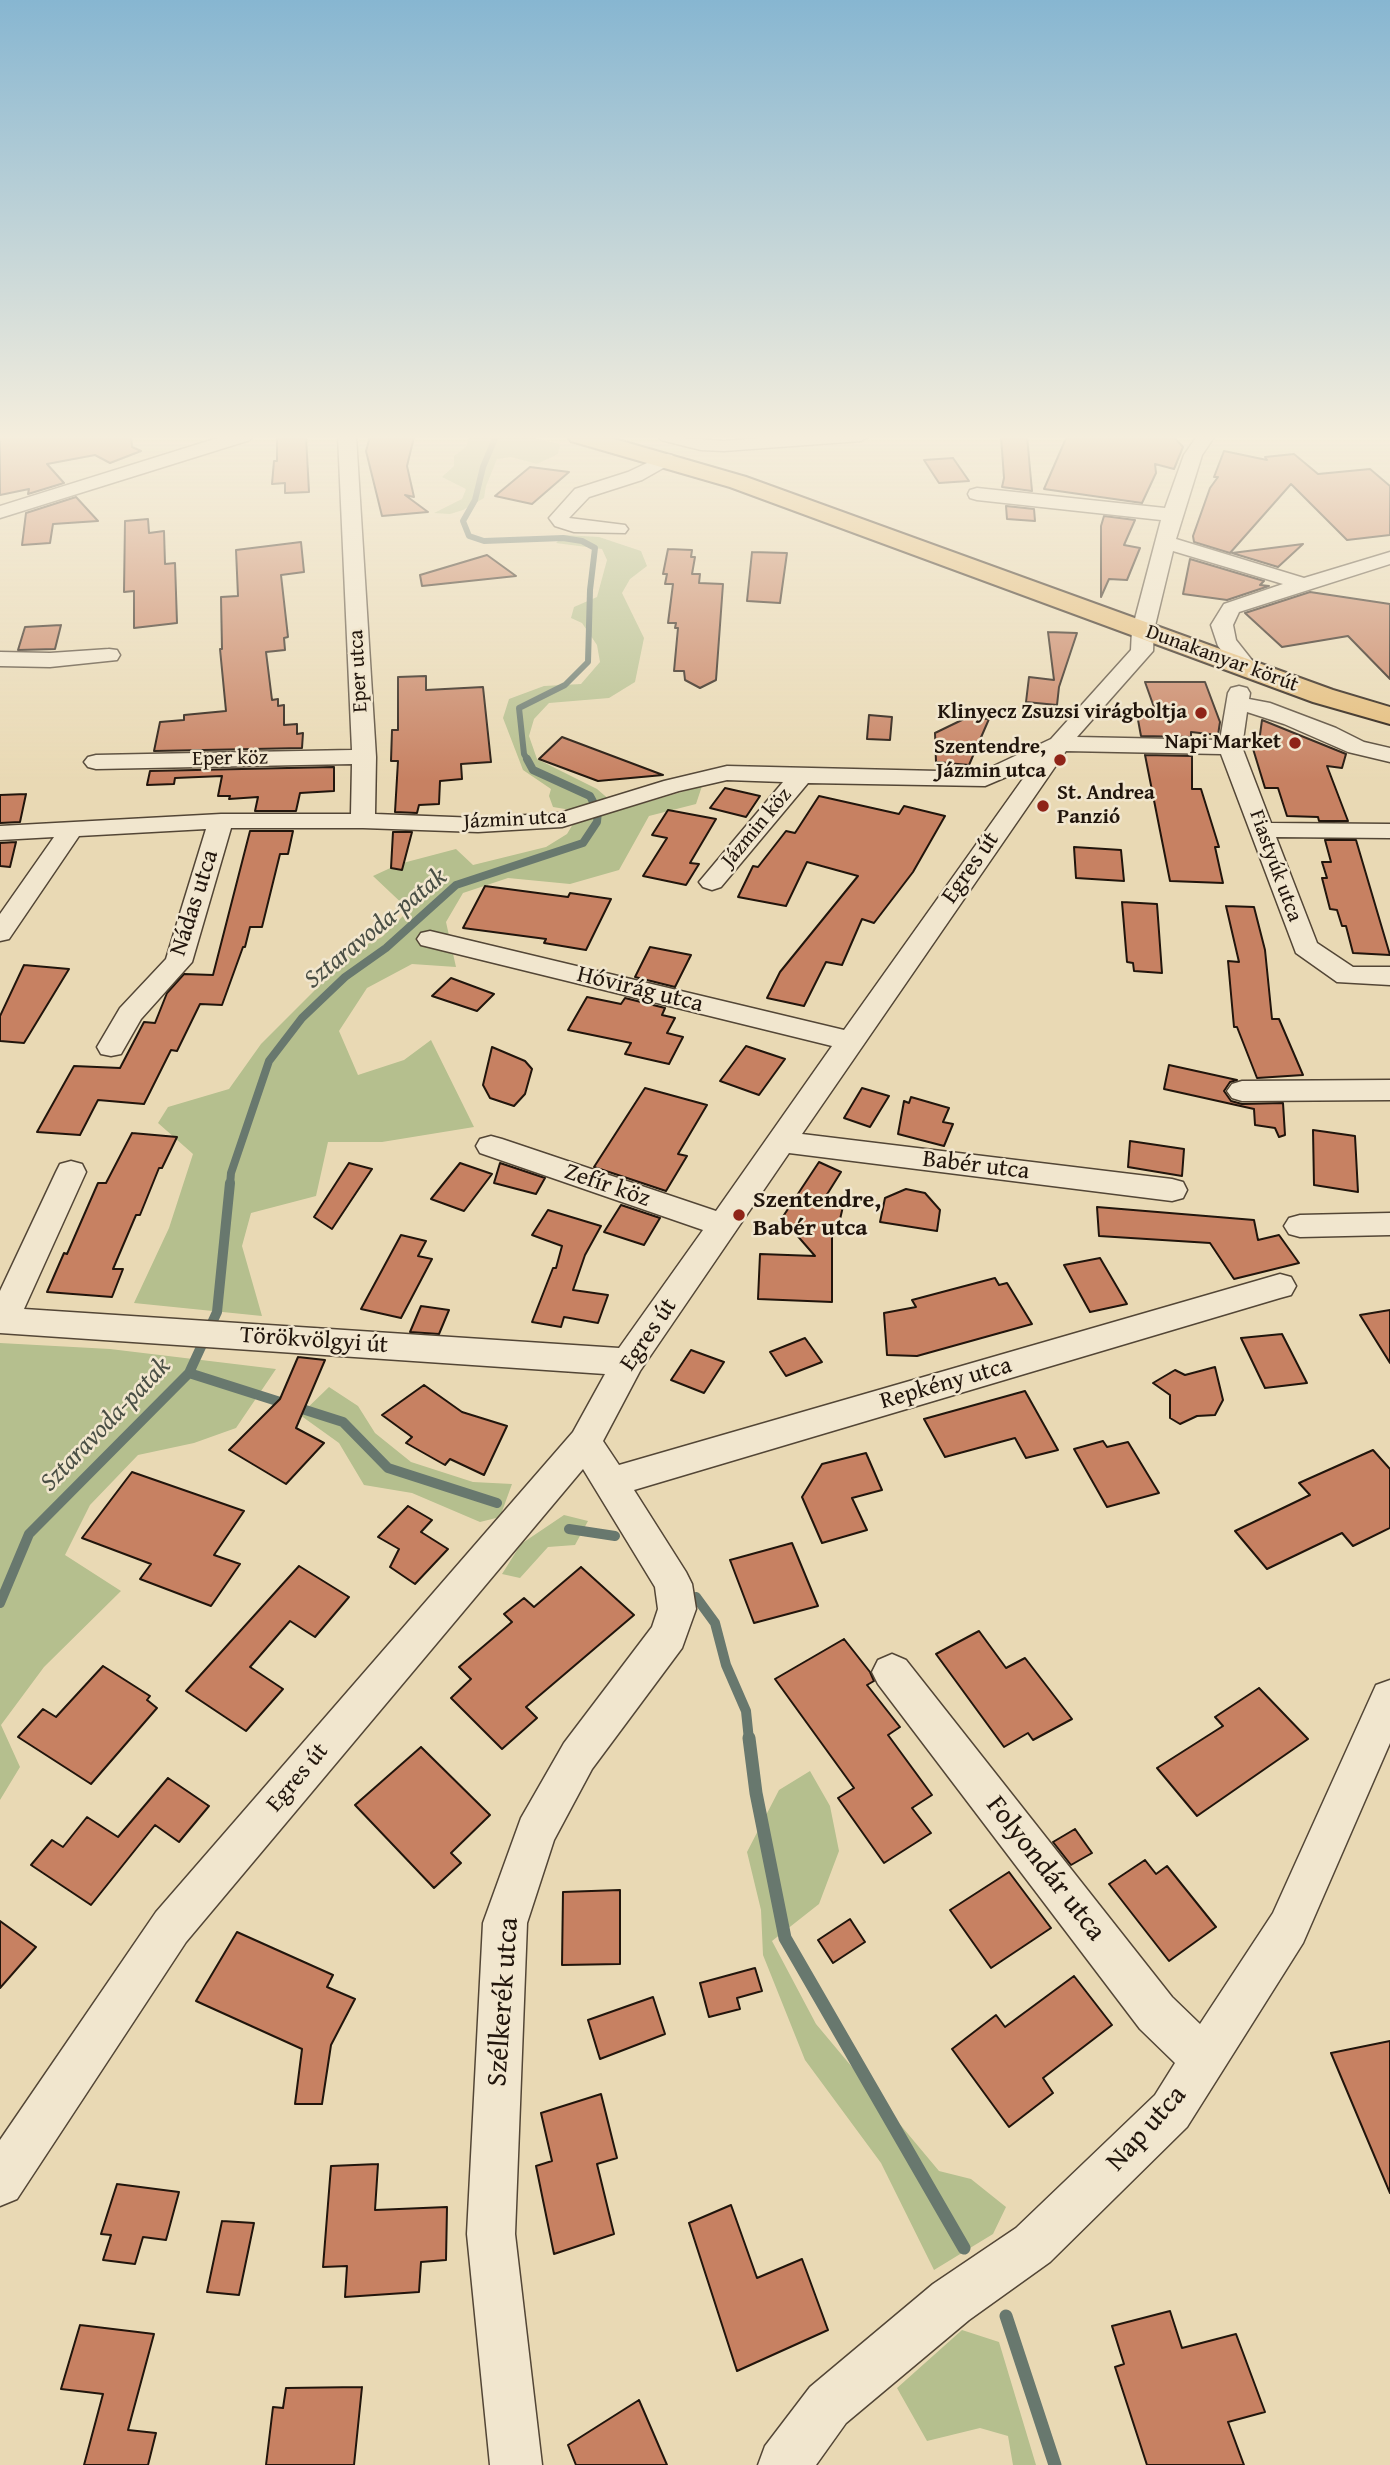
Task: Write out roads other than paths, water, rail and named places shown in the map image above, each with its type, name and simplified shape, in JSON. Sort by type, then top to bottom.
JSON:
[{"type":"main road","name":"Dunakanyar körút","points":[[927,551],[1143,630],[1242,689],[1323,696],[1390,716]]},
{"type":"street","name":"Eper utca","points":[[353,551],[364,757],[363,821]]},
{"type":"street","name":"Egres út","points":[[0,2182],[171,1927],[585,1442],[628,1362],[849,1041],[1059,744],[1142,651],[1143,630],[1164,551]]},
{"type":"street","points":[[1196,551],[1304,584]]},
{"type":"street","points":[[1390,558],[1231,608],[1222,625],[1242,689],[1262,708],[1328,733],[1356,747],[1390,755]]},
{"type":"street","points":[[0,659],[50,660],[109,655]]},
{"type":"street","points":[[1059,744],[1230,747],[1242,689]]},
{"type":"street","name":"Jázmin utca","points":[[0,833],[221,821],[363,821],[478,825],[562,820],[672,786],[727,773],[937,780],[985,779],[1059,744]]},
{"type":"street","name":"Fiastyúk utca","points":[[1230,747],[1305,947],[1347,976],[1390,976]]},
{"type":"street","name":"Eper köz","points":[[96,762],[364,757]]},
{"type":"street","name":"Jázmin köz","points":[[712,881],[802,775]]},
{"type":"street","name":"Nádas utca","points":[[111,1046],[130,1014],[179,962],[221,821]]},
{"type":"street","points":[[0,933],[72,829]]},
{"type":"street","points":[[1262,830],[1390,831]]},
{"type":"street","name":"Hóvirág utca","points":[[430,939],[849,1041]]},
{"type":"street","points":[[1242,1091],[1390,1090]]},
{"type":"street","name":"Babér utca","points":[[781,1142],[1172,1190]]},
{"type":"street","name":"Zefír köz","points":[[491,1146],[724,1225]]},
{"type":"street","points":[[2,1320],[71,1172]]},
{"type":"street","points":[[1300,1226],[1390,1224]]},
{"type":"street","name":"Repkény utca","points":[[612,1482],[1280,1286]]},
{"type":"street","name":"Törökvölgyi út","points":[[2,1320],[628,1362]]},
{"type":"street","name":"Szélkerék utca","points":[[516,2465],[491,2234],[505,1923],[536,1832],[578,1756],[668,1636],[677,1609],[673,1584],[585,1442]]},
{"type":"street","name":"Folyondár utca","points":[[892,1672],[1156,2013],[1204,2060]]},
{"type":"street","name":"Nap utca","points":[[784,2465],[828,2405],[951,2301],[1033,2245],[1171,2111],[1288,1928],[1390,1698]]},
{"type":"waterway","name":"Sztaravoda-patak","points":[[528,761],[524,754],[519,708],[565,685],[588,662],[590,590],[595,551]]},
{"type":"waterway","name":"Sztaravoda-patak","points":[[230,1185],[231,1173],[269,1061],[302,1018],[345,977],[386,948],[456,885],[583,843],[597,822],[598,811],[590,796],[533,770],[527,759]]},
{"type":"waterway","name":"Sztaravoda-patak","points":[[189,1373],[217,1312],[230,1183]]},
{"type":"waterway","name":"Sztaravoda-patak","points":[[0,1603],[29,1534],[189,1373]]},
{"type":"waterway","points":[[189,1373],[343,1422],[388,1468],[497,1503]]},
{"type":"waterway","points":[[569,1529],[615,1536]]},
{"type":"waterway","points":[[696,1597],[715,1623],[726,1665],[746,1711],[749,1740]]},
{"type":"waterway","points":[[749,1738],[756,1793],[785,1938],[964,2248]]},
{"type":"waterway","points":[[1006,2316],[1055,2465]]},
{"type":"place","name":"Klinyecz Zsuzsi virágboltja","points":[[1201,713]]},
{"type":"place","name":"Napi Market","points":[[1295,743]]},
{"type":"place","name":"Szentendre, Jázmin utca","points":[[1060,760]]},
{"type":"place","name":"St. Andrea Panzió","points":[[1043,806]]},
{"type":"place","name":"Szentendre, Babér utca","points":[[739,1215]]}]
